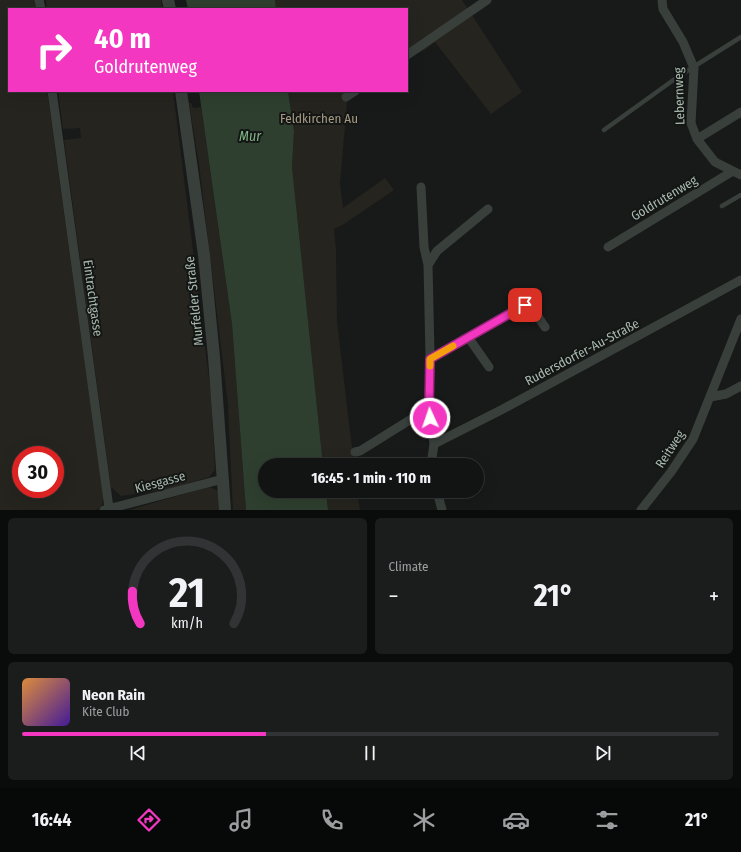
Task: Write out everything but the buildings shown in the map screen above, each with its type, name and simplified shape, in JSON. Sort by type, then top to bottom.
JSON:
[{"type":"street","points":[[408,54],[487,0]]},
{"type":"street","name":"Lebernweg","points":[[662,0],[663,9],[683,42],[694,68],[691,123],[697,139],[716,162],[737,173]]},
{"type":"street","name":"Eintrachtgasse","points":[[52,92],[106,509]]},
{"type":"street","name":"Murfelder Straße","points":[[180,92],[204,255],[226,510]]},
{"type":"street","points":[[346,97],[354,92]]},
{"type":"street","points":[[697,139],[741,112]]},
{"type":"street","name":"Goldrutenweg","points":[[608,247],[737,173]]},
{"type":"street","points":[[421,187],[424,246],[428,265],[430,359],[429,408],[434,444],[432,458]]},
{"type":"street","points":[[428,265],[436,251],[488,209]]},
{"type":"street","name":"Rudersdorfer-Au-Straße","points":[[434,444],[510,405],[741,280]]},
{"type":"street","points":[[430,359],[525,305],[534,310],[545,327]]},
{"type":"street","name":"Reitweg","points":[[641,510],[671,472],[693,439],[741,319]]},
{"type":"street","points":[[468,337],[489,367]]},
{"type":"street","points":[[710,397],[726,394],[741,386]]},
{"type":"street","points":[[355,452],[360,451],[429,408]]},
{"type":"street","name":"Kiesgasse","points":[[106,509],[223,478]]},
{"type":"street","points":[[439,498],[442,510]]},
{"type":"lane","points":[[604,130],[679,76],[694,68],[741,37]]},
{"type":"lane","points":[[722,206],[741,195]]},
{"type":"green space","points":[[0,0],[35,0],[36,8],[8,8],[8,92],[47,92],[103,495],[102,504],[98,509],[0,510]]},
{"type":"green space","points":[[46,0],[161,0],[162,8],[47,8]]},
{"type":"green space","points":[[275,0],[462,0],[522,92],[491,114],[435,42],[426,49],[408,58],[408,8],[276,8]]},
{"type":"green space","points":[[58,92],[173,92],[211,395],[215,470],[209,477],[169,489],[121,496],[111,487],[64,140],[81,138],[80,128],[63,129]]},
{"type":"green space","name":"Feldkirchen Au","points":[[288,92],[348,92],[340,183],[343,208],[385,178],[394,190],[344,224],[334,229],[336,251],[337,322],[353,458],[322,458],[292,167],[294,131]]},
{"type":"green space","points":[[189,103],[191,103],[193,108],[201,107],[232,324],[246,510],[233,510],[228,405],[199,164]]},
{"type":"green space","points":[[209,487],[219,491],[220,510],[129,510]]},
{"type":"green space","points":[[327,498],[358,498],[360,510],[328,510]]},
{"type":"water","points":[[186,0],[275,0],[276,8],[188,8]]},
{"type":"water","name":"Mur","points":[[199,92],[288,92],[294,131],[292,167],[322,458],[258,458],[258,498],[327,498],[328,510],[246,510],[232,324]]},
{"type":"slow traffic","points":[[430,366],[430,359],[453,346]]},
{"type":"route","points":[[430,418],[430,359],[520,306],[525,305]]}]
